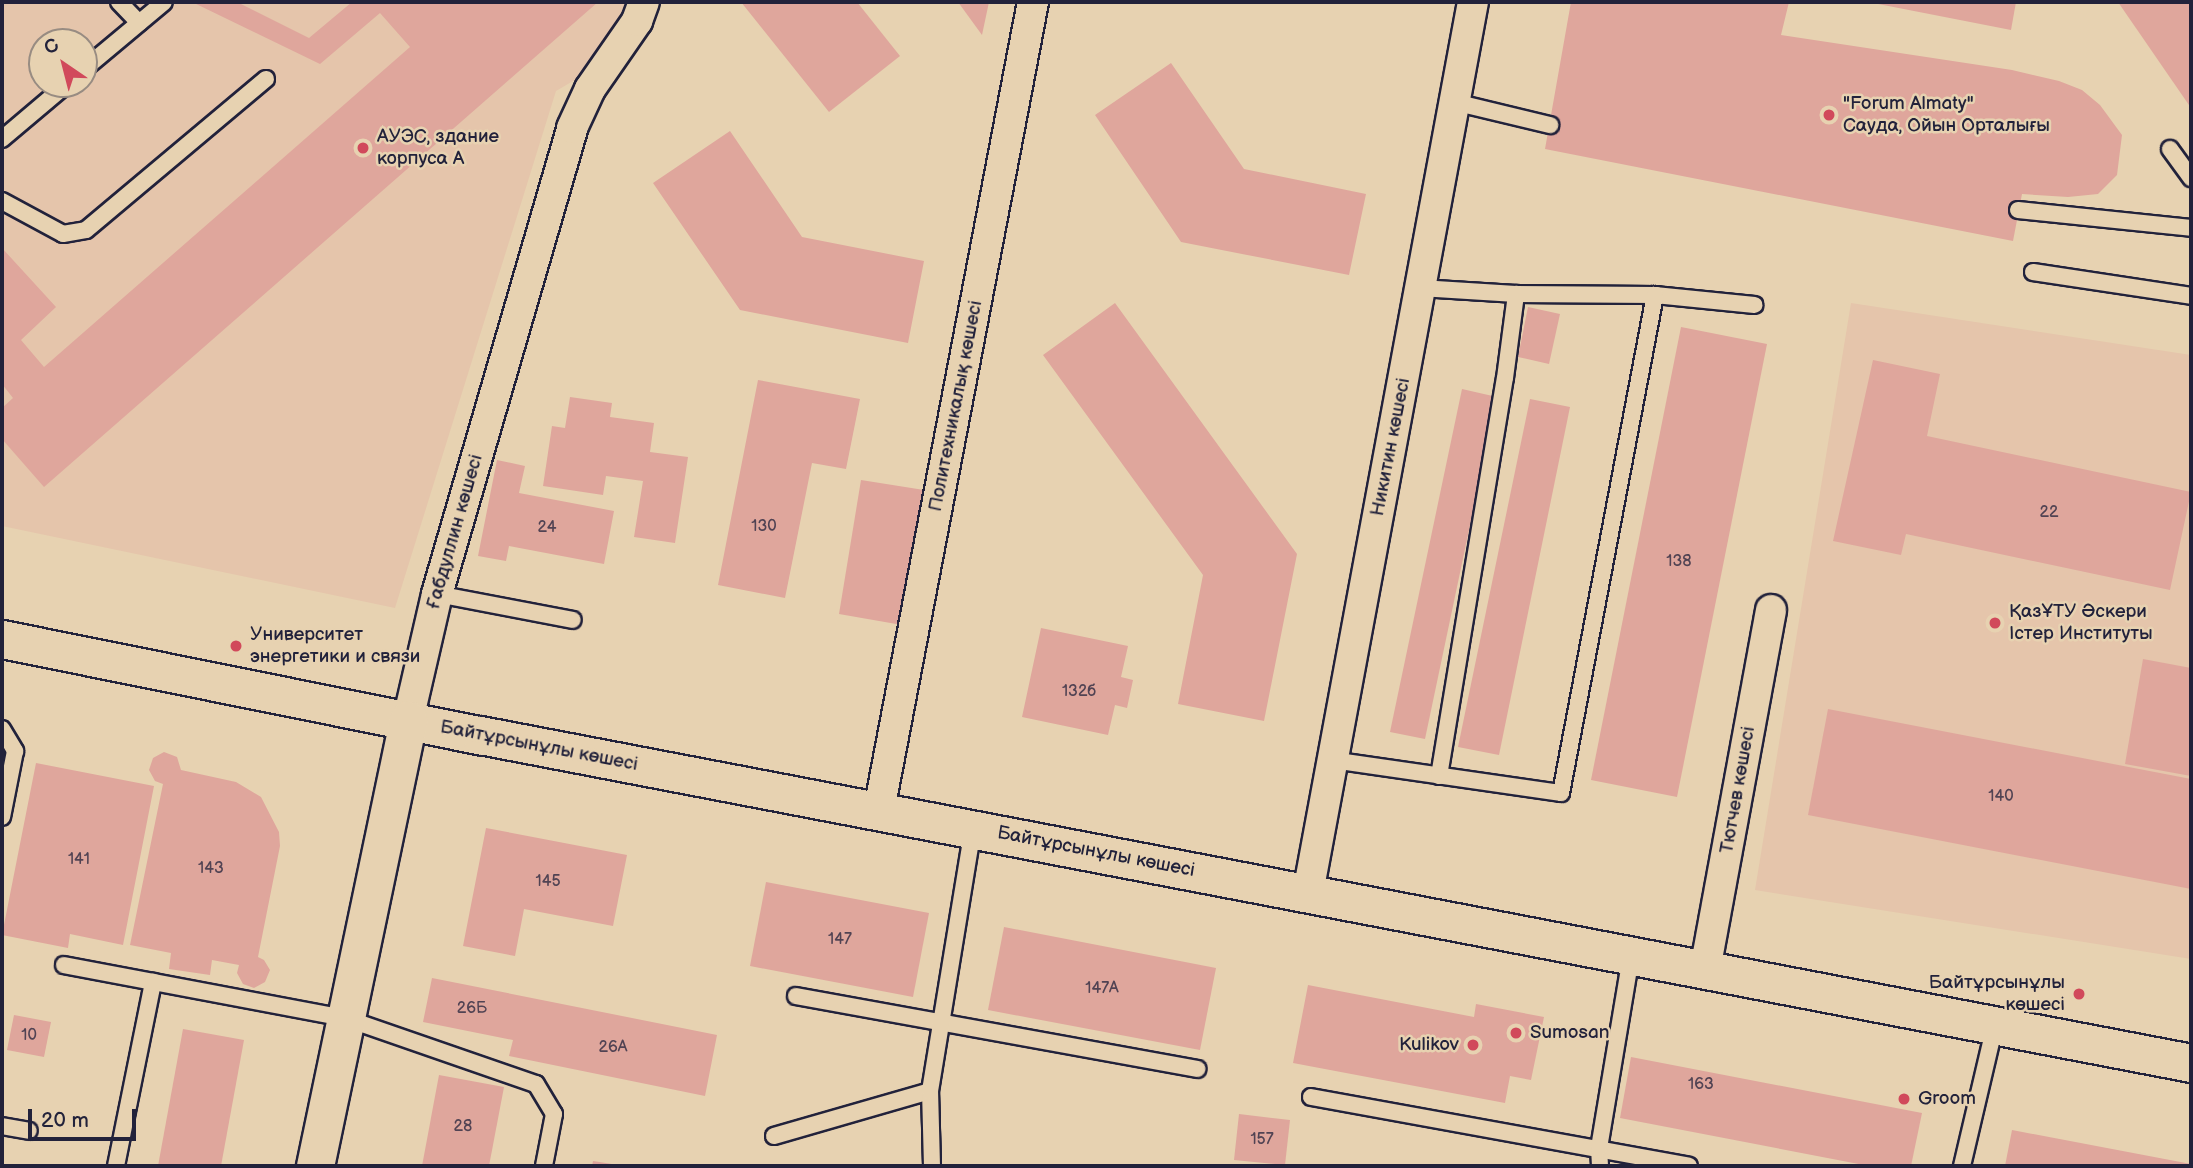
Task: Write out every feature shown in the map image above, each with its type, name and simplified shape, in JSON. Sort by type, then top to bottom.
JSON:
[{"type":"street","name":"Ғабдуллин көшесі","points":[[315,1166],[437,594],[572,128],[590,89],[637,21],[643,2]]},
{"type":"street","name":"Политехникалық көшесі","points":[[879,810],[1033,2]]},
{"type":"street","name":"Никитин көшесі","points":[[1308,893],[1473,2]]},
{"type":"street","name":"Тютчев көшесі","points":[[1705,970],[1771,610]]},
{"type":"street","name":"Байтұрсынұлы көшесі","points":[[2,639],[408,720],[2191,1063]]},
{"type":"lane","points":[[119,2],[139,23]]},
{"type":"lane","points":[[98,57],[164,2]]},
{"type":"lane","points":[[2,201],[63,234],[86,230],[267,79]]},
{"type":"lane","points":[[2,139],[50,98]]},
{"type":"lane","points":[[1454,102],[1550,125]]},
{"type":"lane","points":[[2171,149],[2191,178]]},
{"type":"lane","points":[[2018,210],[2191,228]]},
{"type":"lane","points":[[2033,272],[2191,296]]},
{"type":"lane","points":[[1420,288],[1516,295],[1655,295],[1755,304]]},
{"type":"lane","points":[[1439,776],[1505,378],[1516,295]]},
{"type":"lane","points":[[1332,760],[1561,793],[1655,295]]},
{"type":"lane","points":[[437,594],[573,620]]},
{"type":"lane","points":[[2,729],[15,751],[2,817]]},
{"type":"lane","points":[[932,1166],[930,1091],[973,828]]},
{"type":"lane","points":[[1600,1166],[1599,1147],[1631,956]]},
{"type":"lane","points":[[64,965],[345,1018],[536,1084],[554,1114],[544,1166]]},
{"type":"lane","points":[[116,1166],[153,982]]},
{"type":"lane","points":[[796,996],[940,1020],[1197,1069]]},
{"type":"lane","points":[[1962,1166],[1995,1025]]},
{"type":"lane","points":[[774,1136],[930,1091]]},
{"type":"lane","points":[[1311,1097],[1599,1147],[1689,1166]]},
{"type":"lane","points":[[2,1126],[29,1132]]},
{"type":"shaded area","points":[[2,2],[640,2],[614,57],[556,91],[395,608],[2,526]]},
{"type":"shaded area","name":"ҚазҰТУ Әскери Істер Институты","points":[[1851,303],[2191,355],[2191,959],[1755,890]]},
{"type":"building","name":"АУЭС, здание корпуса A","points":[[192,2],[237,2],[309,38],[352,2],[598,2],[44,487],[2,439],[2,408],[13,398],[2,384],[2,248],[56,307],[21,340],[44,367],[410,47],[380,13],[320,64]]},
{"type":"building","points":[[741,2],[857,2],[900,56],[829,112]]},
{"type":"building","points":[[958,2],[989,2],[982,35]]},
{"type":"building","name":"\"Forum Almaty\" Сауда, Ойын Орталығы","points":[[1571,2],[1789,2],[1781,35],[2012,70],[2059,81],[2082,90],[2100,105],[2122,135],[2117,175],[2098,194],[2068,197],[2022,194],[2013,241],[1545,149]]},
{"type":"building","points":[[1868,2],[2016,2],[2011,30]]},
{"type":"building","points":[[2118,2],[2191,2],[2191,108]]},
{"type":"building","points":[[1171,63],[1244,169],[1366,194],[1349,275],[1181,242],[1095,115]]},
{"type":"building","points":[[730,131],[802,237],[924,261],[908,343],[740,310],[653,183]]},
{"type":"building","points":[[1115,303],[1297,554],[1264,721],[1178,704],[1203,575],[1043,355]]},
{"type":"building","points":[[1528,307],[1560,314],[1549,364],[1518,357]]},
{"type":"building","points":[[1681,327],[1767,344],[1677,797],[1591,780]]},
{"type":"building","points":[[1873,360],[1940,374],[1927,436],[2191,492],[2170,590],[1906,534],[1901,555],[1833,541]]},
{"type":"building","points":[[758,380],[860,399],[846,469],[812,463],[785,598],[718,585]]},
{"type":"building","points":[[1462,389],[1497,397],[1425,739],[1390,732]]},
{"type":"building","points":[[570,397],[612,403],[610,417],[654,423],[650,452],[688,457],[675,543],[634,537],[643,481],[606,476],[603,495],[543,486],[552,426],[565,428]]},
{"type":"building","points":[[1530,399],[1570,407],[1499,755],[1458,747]]},
{"type":"building","points":[[497,460],[525,466],[519,493],[614,511],[604,564],[509,546],[506,561],[478,556]]},
{"type":"building","points":[[861,480],[924,490],[902,625],[839,614]]},
{"type":"building","points":[[1041,628],[1128,646],[1121,677],[1133,680],[1127,708],[1115,705],[1108,735],[1022,717]]},
{"type":"building","points":[[2143,659],[2191,668],[2191,776],[2125,764]]},
{"type":"building","points":[[1828,709],[2191,779],[2191,889],[1808,815]]},
{"type":"building","points":[[164,752],[177,757],[181,770],[236,782],[261,797],[279,832],[280,846],[258,957],[264,960],[270,970],[265,982],[254,988],[243,984],[237,973],[239,965],[212,960],[210,975],[169,969],[171,953],[130,945],[163,784],[155,781],[149,770],[153,758]]},
{"type":"building","points":[[36,763],[154,786],[123,945],[70,934],[68,948],[2,935]]},
{"type":"building","points":[[486,828],[627,855],[613,926],[524,909],[515,956],[463,946]]},
{"type":"building","points":[[766,882],[929,913],[913,997],[750,966]]},
{"type":"building","points":[[1004,927],[1216,968],[1200,1050],[988,1010]]},
{"type":"building","points":[[432,978],[717,1035],[705,1096],[509,1056],[513,1040],[423,1022]]},
{"type":"building","points":[[1308,985],[1474,1017],[1476,1004],[1544,1017],[1531,1080],[1510,1076],[1505,1103],[1293,1063]]},
{"type":"building","points":[[14,1015],[51,1022],[44,1057],[7,1050]]},
{"type":"building","points":[[183,1029],[244,1040],[221,1166],[158,1166]]},
{"type":"building","points":[[1631,1057],[1922,1113],[1911,1166],[1869,1166],[1620,1118]]},
{"type":"building","points":[[439,1075],[504,1087],[489,1166],[422,1166]]},
{"type":"building","points":[[1239,1114],[1290,1120],[1285,1165],[1234,1160]]},
{"type":"building","points":[[2012,1130],[2191,1164],[2191,1166],[2005,1166]]},
{"type":"building","points":[[593,1161],[618,1165],[618,1166],[592,1166]]},
{"type":"place","name":"\"Forum Almaty\" Сауда, Ойын Орталығы","points":[[1829,115]]},
{"type":"place","name":"АУЭС, здание корпуса A","points":[[363,148]]},
{"type":"place","name":"ҚазҰТУ Әскери Істер Институты","points":[[1995,623]]},
{"type":"place","name":"Университет энергетики и связи","points":[[236,646]]},
{"type":"place","name":"Байтұрсынұлы көшесі","points":[[2079,994]]},
{"type":"place","name":"Sumosan","points":[[1516,1033]]},
{"type":"place","name":"Kulikov","points":[[1473,1045]]},
{"type":"place","name":"Groom","points":[[1904,1099]]}]
